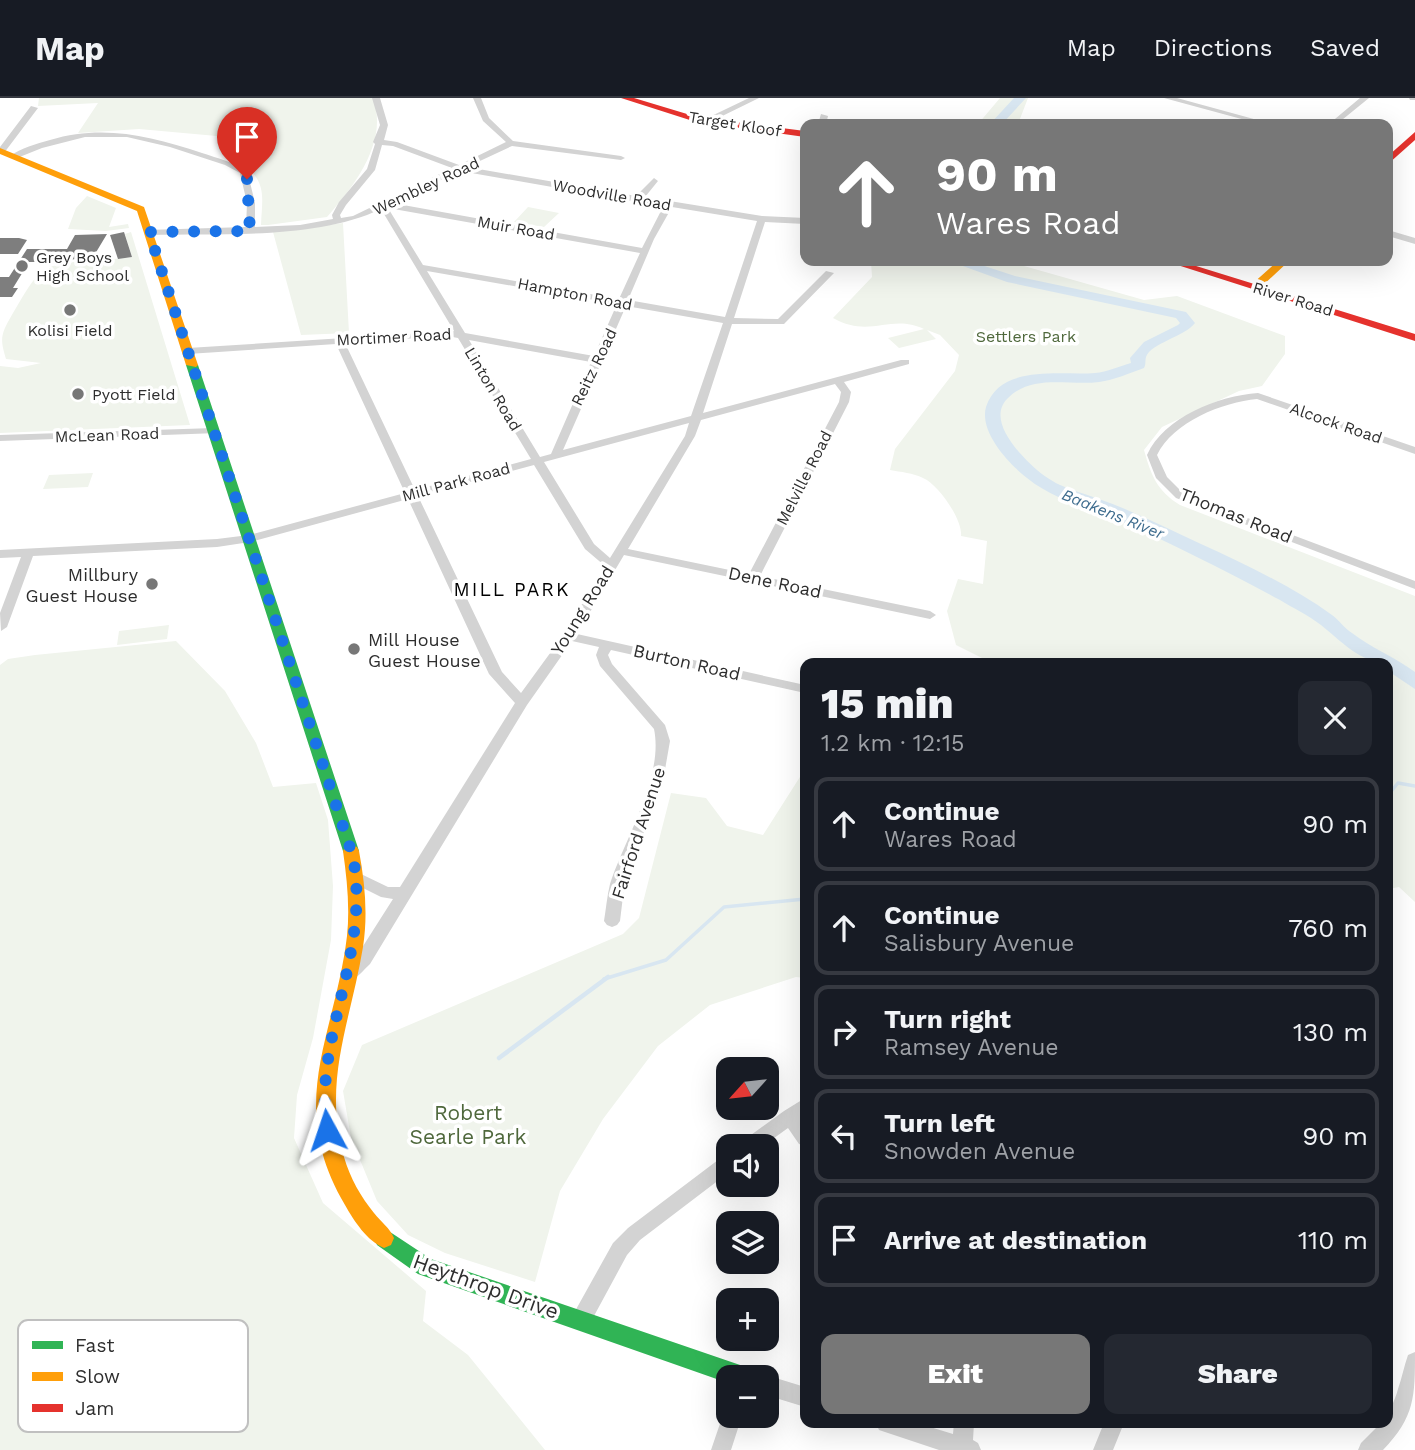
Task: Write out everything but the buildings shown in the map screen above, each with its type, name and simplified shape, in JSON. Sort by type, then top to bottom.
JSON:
[{"type":"street","points":[[376,98],[384,125],[394,144]]},
{"type":"street","points":[[477,98],[486,119],[512,143],[621,158]]},
{"type":"street","name":"Target Kloof","points":[[625,98],[707,120],[800,131]]},
{"type":"street","name":"Target Kloof","points":[[638,98],[707,120]]},
{"type":"street","points":[[707,120],[755,98]]},
{"type":"street","points":[[1168,98],[1249,119]]},
{"type":"street","points":[[1339,119],[1365,98]]},
{"type":"street","points":[[5,153],[34,108]]},
{"type":"street","points":[[338,222],[336,215],[342,204],[370,172],[384,125]]},
{"type":"street","points":[[5,153],[71,136],[134,134],[156,139],[244,172],[251,203],[250,231]]},
{"type":"street","points":[[1393,157],[1415,135]]},
{"type":"street","name":"Woodville Road","points":[[377,142],[394,144],[463,169],[762,219],[800,221]]},
{"type":"street","name":"Wembley Road","points":[[149,232],[250,231],[338,222],[385,206],[512,143]]},
{"type":"street","name":"Heythrop Drive","points":[[5,153],[133,204],[143,213],[346,830],[356,878],[357,923],[349,974],[330,1049],[323,1105],[340,1178],[359,1213],[381,1238],[425,1268],[716,1368]]},
{"type":"street","points":[[638,199],[654,181]]},
{"type":"street","name":"Reitz Road","points":[[556,455],[625,303],[645,251],[669,204]]},
{"type":"street","name":"Muir Road","points":[[385,206],[645,251]]},
{"type":"street","name":"Linton Road","points":[[385,206],[536,461],[594,552],[610,564]]},
{"type":"street","name":"Young Road","points":[[349,974],[363,959],[522,702],[569,636],[610,564],[690,436],[762,219]]},
{"type":"street","points":[[1393,234],[1415,241]]},
{"type":"street","name":"River Road","points":[[1198,266],[1413,335]]},
{"type":"street","points":[[1257,285],[1278,266]]},
{"type":"street","name":"Hampton Road","points":[[421,267],[729,321],[775,323],[784,321],[829,273]]},
{"type":"street","name":"Mortimer Road","points":[[188,351],[460,334],[597,360]]},
{"type":"street","points":[[339,340],[496,674],[522,702]]},
{"type":"street","name":"Mill Park Road","points":[[0,554],[217,543],[250,538],[905,362]]},
{"type":"street","name":"Melville Road","points":[[753,577],[846,397],[845,388],[837,380]]},
{"type":"street","name":"Alcock Road","points":[[1258,396],[1415,451]]},
{"type":"street","name":"Thomas Road","points":[[1258,396],[1232,398],[1201,413],[1161,439],[1152,455],[1164,481],[1180,496],[1415,586]]},
{"type":"street","name":"McLean Road","points":[[0,438],[214,431]]},
{"type":"street","name":"Dene Road","points":[[620,551],[930,615]]},
{"type":"street","points":[[2,627],[28,553]]},
{"type":"street","name":"Burton Road","points":[[569,636],[800,688]]},
{"type":"street","name":"Fairford Avenue","points":[[607,644],[602,655],[606,666],[660,728],[665,739],[652,792],[617,885],[612,920]]},
{"type":"street","points":[[356,878],[386,893],[405,893]]},
{"type":"street","points":[[766,1134],[798,1111]]},
{"type":"street","points":[[581,1320],[620,1249],[634,1234],[716,1172]]},
{"type":"street","points":[[1393,1426],[1409,1414],[1415,1362]]},
{"type":"street","points":[[779,1389],[800,1395]]},
{"type":"street","points":[[721,1450],[728,1428]]},
{"type":"street","points":[[902,1428],[967,1449],[965,1428]]},
{"type":"street","points":[[1103,1450],[1112,1428]]},
{"type":"street","points":[[1368,1450],[1391,1428]]},
{"type":"green space","points":[[39,98],[373,98],[377,114],[376,131],[373,147],[358,177],[327,217],[261,225],[262,192],[257,179],[246,166],[250,139],[139,129],[78,133],[98,103],[38,106]]},
{"type":"green space","points":[[1000,98],[1028,98],[1020,119],[982,119]]},
{"type":"green space","points":[[87,196],[116,208],[109,227],[128,224],[129,228],[106,231],[68,229],[76,208]]},
{"type":"green space","points":[[528,207],[559,213],[544,227],[514,222]]},
{"type":"green space","points":[[343,223],[349,333],[301,335],[273,232]]},
{"type":"green space","points":[[131,232],[190,425],[0,433],[0,366],[18,368],[41,363],[6,359],[3,346],[2,337],[6,327],[29,287],[47,268],[84,261],[132,257],[125,234]]},
{"type":"green space","name":"Settlers Park","points":[[871,266],[1024,266],[1144,300],[1177,296],[1285,336],[1285,354],[1262,386],[1239,391],[1162,427],[1144,450],[1156,482],[1180,505],[1415,596],[1415,902],[1399,887],[1393,888],[1393,658],[982,658],[956,645],[947,611],[958,579],[983,584],[987,541],[961,536],[954,512],[936,487],[915,475],[890,470],[895,449],[955,371],[959,355],[940,335],[927,330],[936,339],[899,348],[888,338],[924,329],[912,325],[901,323],[858,326],[833,318],[872,277]]},
{"type":"green space","points":[[93,473],[88,487],[43,489],[49,475]]},
{"type":"green space","points":[[169,625],[167,639],[117,645],[119,631]]},
{"type":"green space","points":[[176,641],[225,691],[256,743],[273,787],[316,783],[328,820],[333,886],[331,940],[313,1038],[297,1095],[294,1138],[323,1203],[426,1291],[423,1321],[468,1355],[545,1450],[0,1450],[0,665],[8,659]]},
{"type":"green space","name":"Robert Searle Park","points":[[800,777],[800,977],[710,1005],[658,1046],[603,1119],[560,1191],[535,1282],[445,1253],[408,1235],[377,1201],[351,1138],[343,1091],[362,1045],[623,934],[639,918],[671,793],[706,798],[727,826],[763,835]]},
{"type":"waterway","name":"Baakens River","points":[[1001,119],[1020,98]]},
{"type":"waterway","name":"Baakens River","points":[[972,266],[1012,279],[1181,315],[1188,323],[1177,332],[1149,345],[1138,358],[1139,365],[1097,378],[1071,376],[1025,380],[1001,396],[994,408],[994,427],[1014,456],[1032,474],[1063,495],[1092,502],[1198,549],[1305,606],[1328,621],[1345,638],[1382,658]]},
{"type":"waterway","name":"Baakens River","points":[[1393,666],[1415,682]]},
{"type":"waterway","points":[[1393,789],[1398,783],[1415,786]]},
{"type":"waterway","points":[[606,978],[666,960],[724,907],[800,899]]},
{"type":"waterway","points":[[499,1058],[606,978]]},
{"type":"traffic: fast","points":[[192,365],[351,851]]},
{"type":"traffic: fast","points":[[384,1238],[425,1267],[716,1368]]},
{"type":"traffic: slow","points":[[0,151],[141,209],[192,365]]},
{"type":"traffic: slow","points":[[1255,287],[1278,266]]},
{"type":"traffic: slow","points":[[351,851],[357,899],[356,935],[326,1076],[327,1128],[334,1157],[347,1190],[360,1211],[384,1238]]},
{"type":"traffic: jam","points":[[625,98],[696,119],[800,133]]},
{"type":"traffic: jam","points":[[1393,156],[1415,135]]},
{"type":"traffic: jam","points":[[1186,266],[1415,338]]},
{"type":"place","name":"Grey Boys High School","points":[[22,266]]},
{"type":"place","name":"Kolisi Field","points":[[70,310]]},
{"type":"place","name":"Pyott Field","points":[[78,394]]},
{"type":"place","name":"Millbury Guest House","points":[[152,584]]},
{"type":"place","name":"Mill House Guest House","points":[[354,649]]},
{"type":"district","name":"MILL PARK","points":[[512,589]]},
{"type":"route","points":[[247,179],[251,203],[250,231],[149,232],[346,830],[355,866],[357,923],[349,974],[326,1073],[323,1105],[327,1130]]}]
